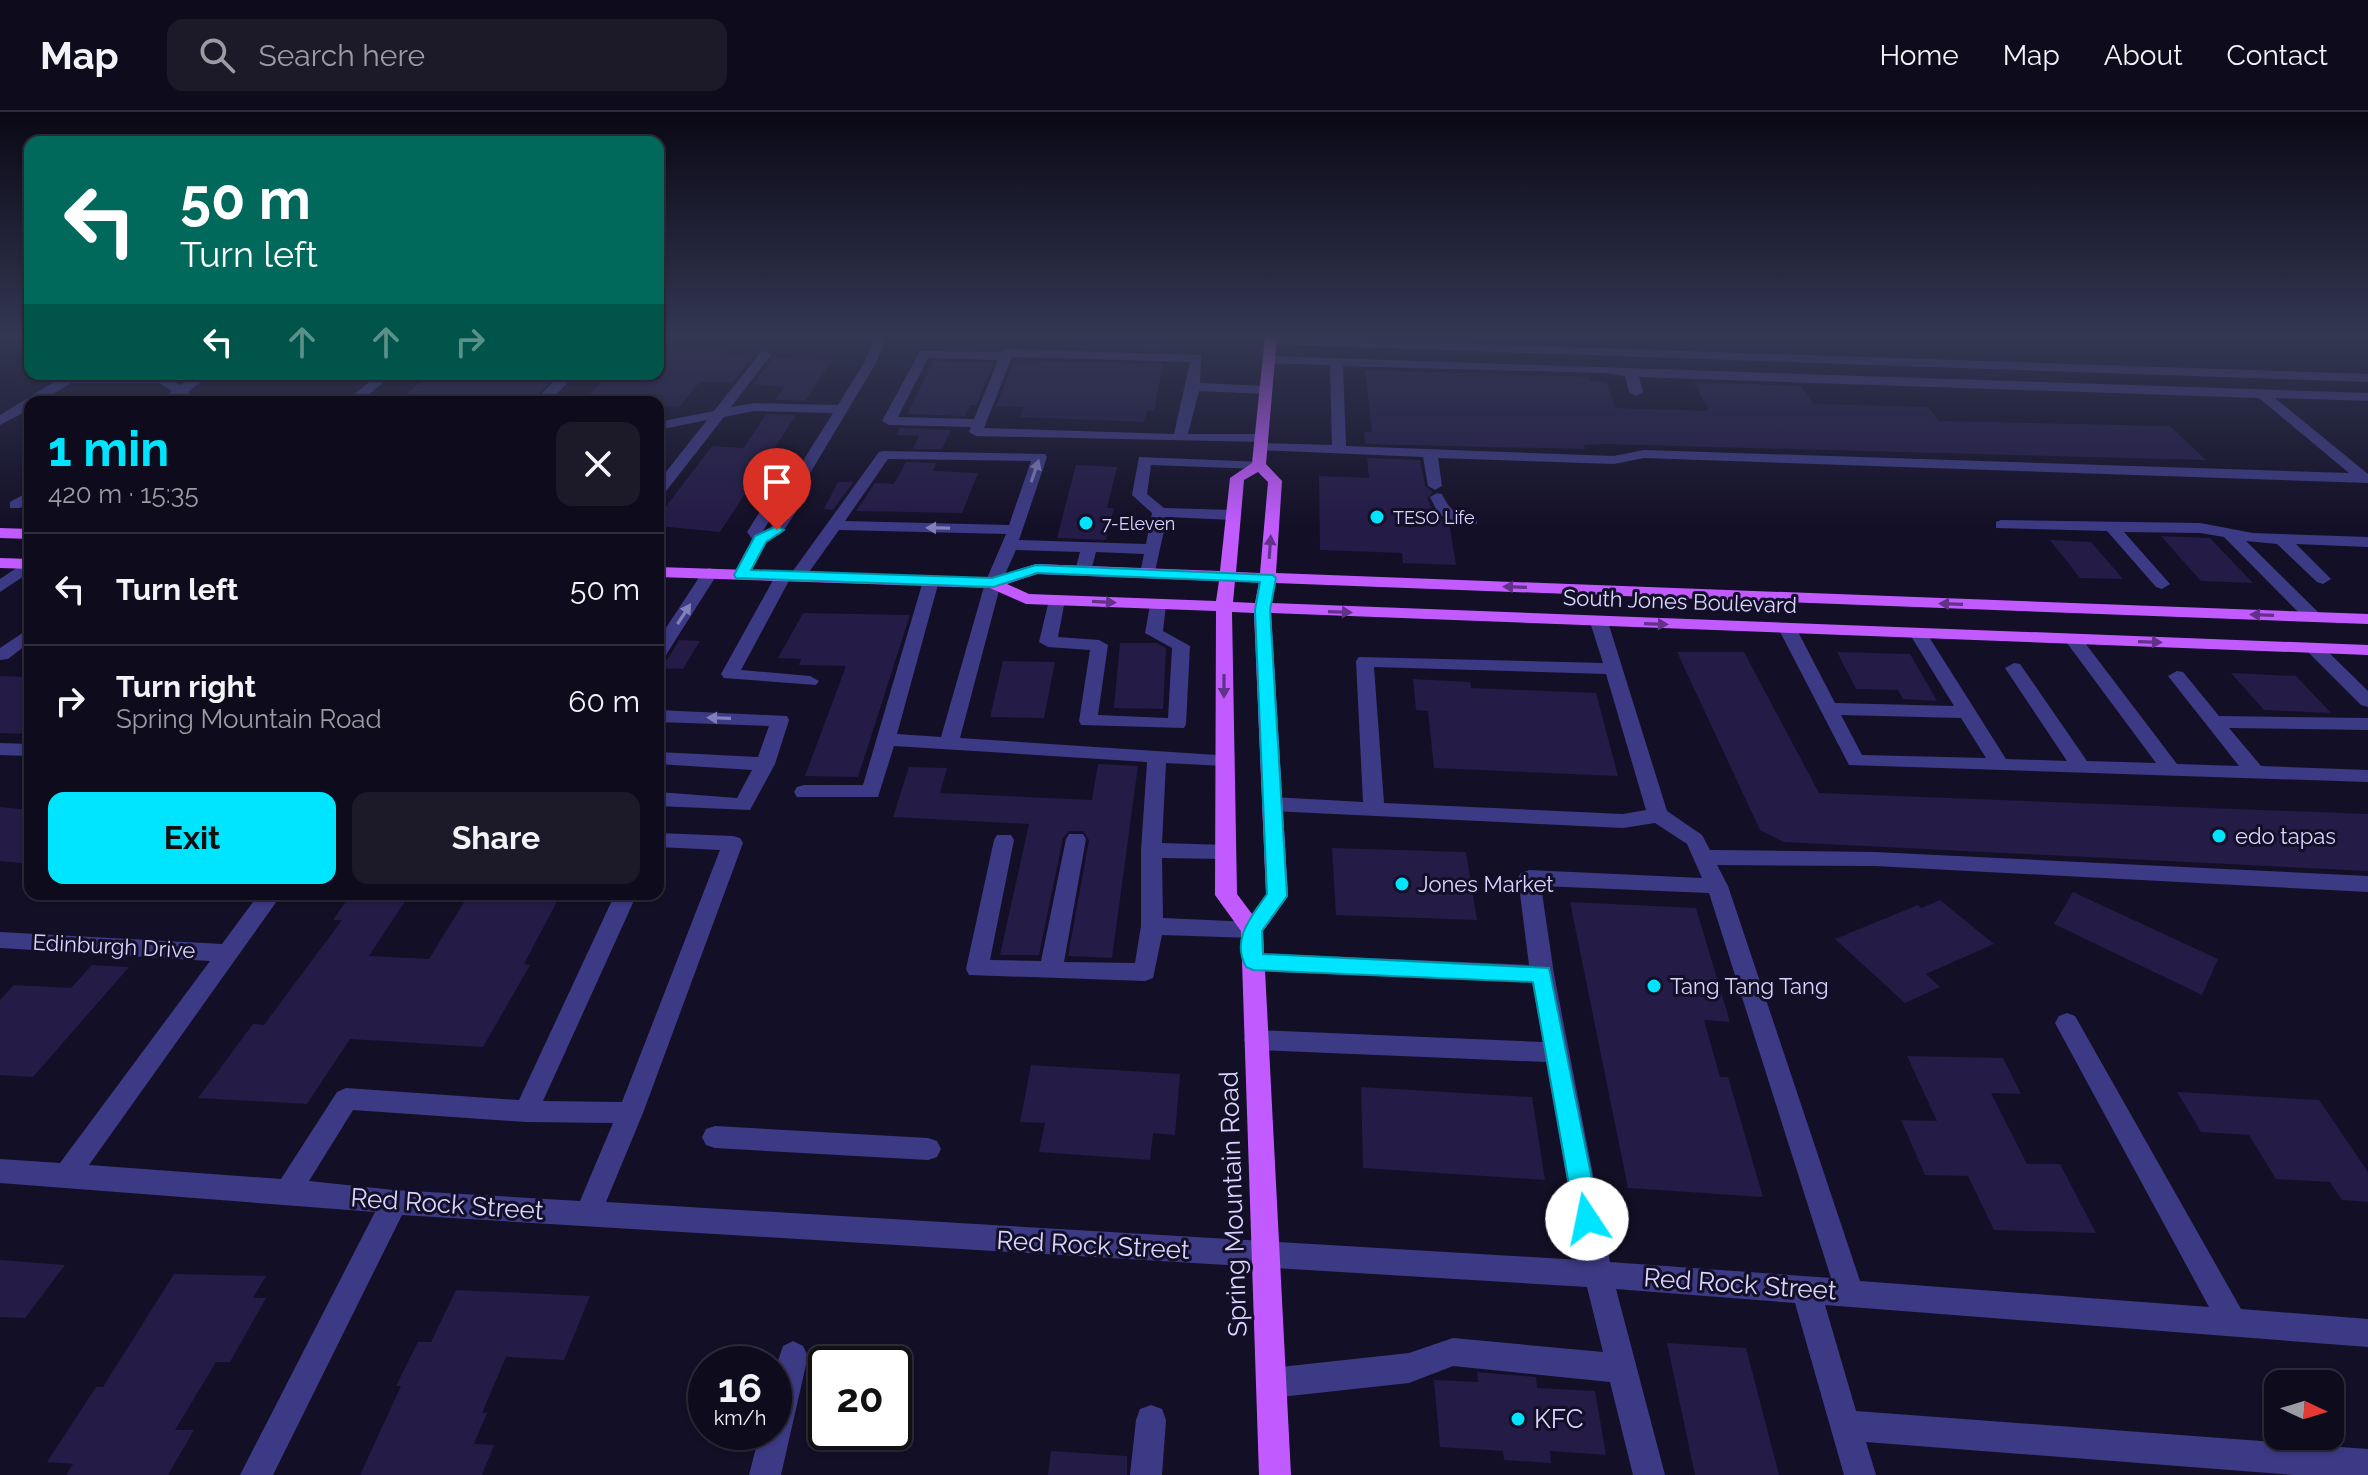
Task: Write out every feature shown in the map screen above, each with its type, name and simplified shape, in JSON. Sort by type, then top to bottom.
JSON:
[{"type":"main road","points":[[1259,465],[1265,400]]},
{"type":"main road","points":[[1259,465],[1275,481],[1268,578],[1262,610],[1277,896],[1252,930],[1226,895],[1224,608],[1237,478],[1259,465]]},
{"type":"main road","points":[[0,533],[24,534]]},
{"type":"main road","points":[[0,563],[24,564]]},
{"type":"main road","name":"South Jones Boulevard","points":[[664,572],[993,583],[1036,569],[2368,619]]},
{"type":"main road","name":"South Jones Boulevard","points":[[993,583],[1026,599],[2368,650]]},
{"type":"main road","points":[[2029,607],[2073,639]]},
{"type":"main road","name":"Spring Mountain Road","points":[[1252,930],[1275,1475]]},
{"type":"street","points":[[664,484],[730,400]]},
{"type":"street","points":[[741,575],[760,539],[777,530],[788,512],[786,500],[847,400]]},
{"type":"street","points":[[900,400],[889,421],[979,423]]},
{"type":"street","points":[[988,400],[976,432],[1180,438],[1339,450],[1614,460],[1644,454],[2367,479]]},
{"type":"street","points":[[1180,438],[1190,400]]},
{"type":"street","points":[[1337,400],[1339,450]]},
{"type":"street","points":[[2269,400],[2367,479]]},
{"type":"street","points":[[0,421],[24,406]]},
{"type":"street","points":[[664,425],[754,407],[842,409]]},
{"type":"street","points":[[1430,453],[1438,508],[1472,521]]},
{"type":"street","points":[[810,681],[730,674],[790,576],[835,525],[884,455],[1040,457],[1013,537],[993,583],[949,744]]},
{"type":"street","points":[[1233,515],[1160,512],[1139,495],[1144,460],[1259,465]]},
{"type":"street","points":[[15,505],[24,499]]},
{"type":"street","points":[[1148,573],[1160,512]]},
{"type":"street","points":[[835,525],[1013,537],[1089,547],[1152,549]]},
{"type":"street","points":[[2001,525],[2200,528],[2281,539],[2368,542]]},
{"type":"street","points":[[2112,527],[2162,584]]},
{"type":"street","points":[[2230,534],[2313,617]]},
{"type":"street","points":[[2281,539],[2323,579]]},
{"type":"street","points":[[1083,571],[1089,547]]},
{"type":"street","points":[[0,587],[24,569]]},
{"type":"street","points":[[664,645],[710,573]]},
{"type":"street","points":[[804,792],[871,792],[931,581]]},
{"type":"street","points":[[1057,600],[1048,642],[1099,645],[1088,721],[1177,724],[1181,646],[1154,633],[1158,605]]},
{"type":"street","points":[[1599,622],[1658,815],[1695,840],[1717,886],[1850,1292]]},
{"type":"street","points":[[1787,628],[1856,761],[2368,776]]},
{"type":"street","points":[[1918,633],[2000,765]]},
{"type":"street","points":[[1,655],[24,638]]},
{"type":"street","points":[[2073,639],[2171,770]]},
{"type":"street","points":[[2314,648],[2368,701]]},
{"type":"street","points":[[1,655],[24,656]]},
{"type":"street","points":[[1374,809],[1365,661],[1614,669]]},
{"type":"street","points":[[2014,668],[2081,767]]},
{"type":"street","points":[[2177,676],[2255,772]]},
{"type":"street","points":[[1829,709],[1967,712]]},
{"type":"street","points":[[664,716],[780,720],[765,764],[743,805],[664,799]]},
{"type":"street","points":[[2214,722],[2368,724]]},
{"type":"street","points":[[886,739],[1225,760]]},
{"type":"street","points":[[0,749],[24,750]]},
{"type":"street","points":[[1004,840],[977,969],[1145,972],[1152,926],[1151,850],[1157,757]]},
{"type":"street","points":[[664,758],[765,764]]},
{"type":"street","points":[[1272,804],[1623,821],[1658,815]]},
{"type":"street","points":[[1051,970],[1076,839]]},
{"type":"street","points":[[588,1213],[630,1113],[733,843],[664,840]]},
{"type":"street","points":[[1151,850],[1225,852]]},
{"type":"street","points":[[1703,857],[1875,859],[2368,884]]},
{"type":"street","points":[[1649,1475],[1598,1274],[1555,1052],[1529,878],[1717,886]]},
{"type":"street","points":[[68,1174],[267,900]]},
{"type":"street","points":[[526,1111],[623,900]]},
{"type":"street","points":[[1152,926],[1252,930]]},
{"type":"street","name":"Edinburgh Drive","points":[[0,940],[228,953]]},
{"type":"street","points":[[1253,962],[1542,974]]},
{"type":"street","points":[[2067,1023],[2234,1325]]},
{"type":"street","points":[[1256,1040],[1555,1052]]},
{"type":"street","points":[[288,1191],[346,1099],[526,1111],[630,1113]]},
{"type":"street","points":[[715,1137],[928,1149]]},
{"type":"street","name":"Red Rock Street","points":[[0,1171],[288,1191],[394,1202],[1598,1274],[2368,1333]]},
{"type":"street","points":[[256,1475],[394,1202]]},
{"type":"street","points":[[1806,1290],[1860,1475]]},
{"type":"street","points":[[1271,1383],[1409,1368],[1453,1352],[1621,1368]]},
{"type":"street","points":[[765,1475],[793,1356]]},
{"type":"street","points":[[1146,1475],[1151,1420]]},
{"type":"street","points":[[1845,1425],[2368,1465]]},
{"type":"building","points":[[664,400],[685,400],[679,407],[664,406]]},
{"type":"building","points":[[914,400],[978,400],[976,405],[970,405],[965,416],[907,414]]},
{"type":"building","points":[[999,400],[1156,400],[1154,411],[1147,410],[1144,422],[1020,417],[1024,407],[996,406]]},
{"type":"building","points":[[1368,400],[1613,400],[1616,408],[1709,411],[1703,400],[1811,400],[1814,404],[1928,407],[1939,421],[2170,426],[2206,460],[1604,444],[1584,445],[1585,449],[1365,444],[1364,432],[1372,432]]},
{"type":"building","points":[[766,414],[796,415],[720,532],[664,527],[664,509],[712,446],[744,448]]},
{"type":"building","points":[[900,428],[951,430],[942,449],[913,449],[919,436],[896,435]]},
{"type":"building","name":"TESO Life","points":[[1367,458],[1420,460],[1425,486],[1433,492],[1427,498],[1436,516],[1449,522],[1456,565],[1403,563],[1402,553],[1320,550],[1319,476],[1369,478]]},
{"type":"building","points":[[906,462],[936,463],[933,471],[978,473],[962,513],[856,511],[875,483],[894,484]]},
{"type":"building","points":[[1076,465],[1117,467],[1107,508],[1114,508],[1106,540],[1057,538]]},
{"type":"building","points":[[838,482],[853,482],[833,510],[824,509]]},
{"type":"building","points":[[2161,536],[2210,538],[2253,583],[2201,581]]},
{"type":"building","points":[[2050,540],[2091,542],[2123,579],[2080,578]]},
{"type":"building","points":[[803,613],[910,615],[858,777],[805,776],[846,666],[799,665],[801,659],[778,658]]},
{"type":"building","points":[[679,640],[700,641],[683,669],[664,668],[664,661]]},
{"type":"building","points":[[1120,643],[1157,643],[1166,648],[1163,709],[1114,708]]},
{"type":"building","points":[[1677,652],[1744,652],[1819,793],[2368,814],[2368,871],[1784,842],[1760,830]]},
{"type":"building","points":[[1837,652],[1910,654],[1937,701],[1903,699],[1898,690],[1856,689]]},
{"type":"building","points":[[1003,661],[1055,662],[1044,718],[990,717]]},
{"type":"building","points":[[2231,673],[2296,676],[2331,713],[2264,710]]},
{"type":"building","points":[[0,676],[24,677],[24,734],[0,733]]},
{"type":"building","points":[[1413,679],[1470,682],[1471,688],[1596,693],[1618,776],[1434,768],[1428,711],[1416,710]]},
{"type":"building","points":[[1098,764],[1138,766],[1112,958],[1068,956],[1089,840],[1083,831],[1069,831],[1063,838],[1039,955],[1000,955],[1029,824],[893,817],[909,767],[947,768],[940,793],[1092,800]]},
{"type":"building","points":[[0,807],[24,809],[24,863],[0,861]]},
{"type":"building","name":"Jones Market","points":[[1332,848],[1466,852],[1477,920],[1336,915]]},
{"type":"building","points":[[2073,892],[2218,959],[2202,995],[2054,924]]},
{"type":"building","points":[[347,900],[406,900],[369,956],[429,959],[465,900],[558,900],[524,964],[530,965],[483,1047],[350,1039],[307,1104],[198,1098],[253,1024],[264,1025],[342,920],[333,920]]},
{"type":"building","points":[[1940,900],[1994,944],[1926,974],[1940,987],[1905,1003],[1835,939],[1918,905],[1921,908]]},
{"type":"building","points":[[1570,902],[1696,908],[1730,1022],[1704,1020],[1720,1077],[1728,1077],[1763,1197],[1628,1188]]},
{"type":"building","points":[[92,965],[129,967],[33,1077],[0,1075],[0,1000],[14,985],[71,988]]},
{"type":"building","points":[[1907,1056],[2003,1058],[2021,1094],[1991,1093],[2027,1164],[2060,1164],[2096,1233],[1994,1230],[1968,1176],[1925,1175],[1901,1120],[1937,1121]]},
{"type":"building","points":[[1031,1065],[1180,1074],[1175,1135],[1153,1133],[1150,1160],[1039,1152],[1045,1123],[1020,1122]]},
{"type":"building","points":[[1361,1087],[1532,1097],[1545,1180],[1363,1168]]},
{"type":"building","points":[[2177,1092],[2319,1100],[2368,1172],[2368,1202],[2342,1200],[2330,1182],[2276,1179],[2249,1135],[2201,1132]]},
{"type":"building","points":[[0,1260],[65,1265],[25,1318],[0,1317]]},
{"type":"building","points":[[174,1274],[266,1276],[253,1298],[266,1298],[230,1362],[216,1362],[175,1430],[194,1430],[168,1475],[66,1475],[73,1464],[47,1462],[96,1387],[103,1387]]},
{"type":"building","points":[[456,1290],[590,1296],[564,1360],[506,1357],[482,1413],[487,1413],[474,1444],[494,1445],[482,1475],[360,1475],[401,1386],[396,1386],[418,1342],[431,1342]]},
{"type":"building","points":[[1667,1343],[1746,1348],[1779,1475],[1695,1475]]},
{"type":"building","name":"KFC","points":[[1477,1372],[1536,1377],[1537,1388],[1595,1391],[1606,1455],[1550,1451],[1551,1463],[1504,1460],[1503,1451],[1440,1447],[1434,1380],[1478,1382]]},
{"type":"building","points":[[1051,1451],[1127,1456],[1127,1475],[1048,1475]]},
{"type":"place","name":"TESO Life","points":[[1377,517]]},
{"type":"place","name":"7-Eleven","points":[[1086,523]]},
{"type":"place","name":"edo tapas","points":[[2219,836]]},
{"type":"place","name":"Jones Market","points":[[1402,884]]},
{"type":"place","name":"Tang Tang Tang","points":[[1654,986]]},
{"type":"place","name":"KFC","points":[[1518,1419]]},
{"type":"route","points":[[777,530],[760,539],[741,575],[993,583],[1036,569],[1268,578],[1262,610],[1277,896],[1252,930],[1253,962],[1542,974],[1587,1219]]}]
